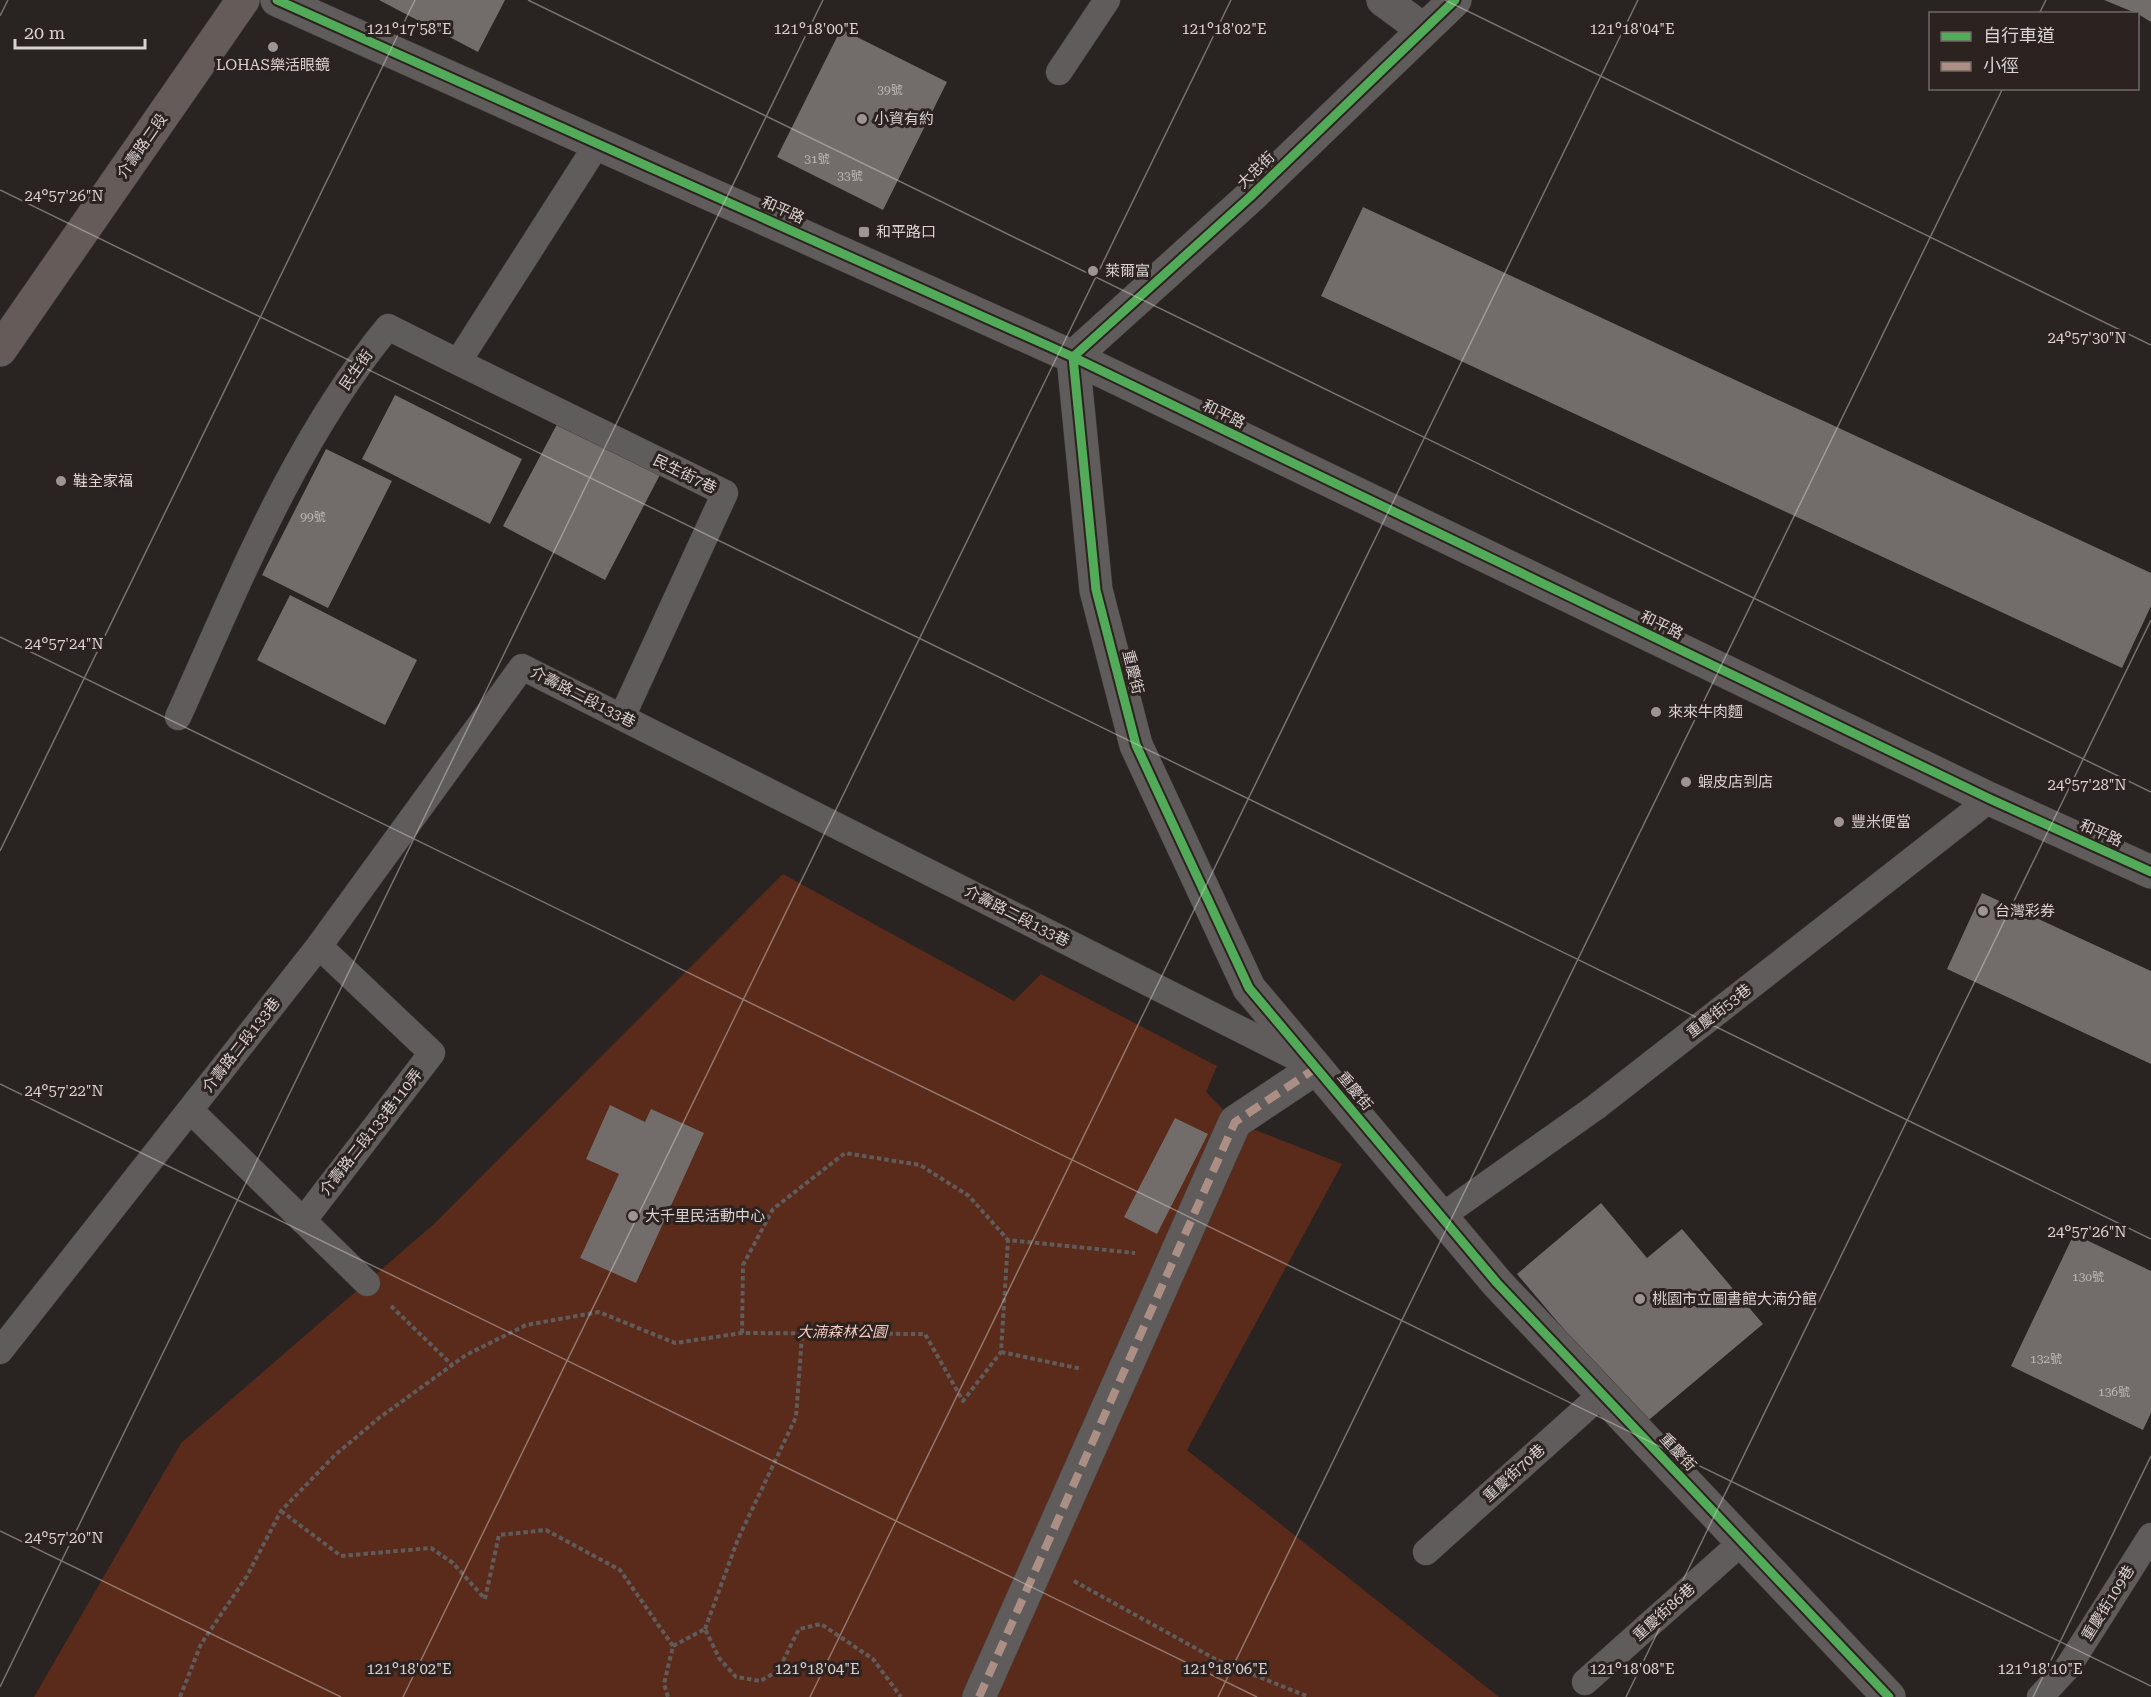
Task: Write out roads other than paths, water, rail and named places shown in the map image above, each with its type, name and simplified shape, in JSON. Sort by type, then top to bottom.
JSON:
[{"type":"main road","name":"介壽路二段","points":[[0,350],[243,0]]},
{"type":"street","name":"和平路","points":[[277,0],[1073,357],[1990,799],[2151,872]]},
{"type":"street","points":[[1383,0],[1424,30]]},
{"type":"street","name":"大忠街","points":[[1073,357],[1250,197],[1455,0]]},
{"type":"street","name":"重慶街","points":[[1073,357],[1096,590],[1136,745],[1249,988],[1497,1283],[1890,1697]]},
{"type":"street","points":[[979,1697],[1235,1122],[1316,1068]]},
{"type":"lane","points":[[1059,72],[1107,0]]},
{"type":"lane","points":[[458,362],[598,142]]},
{"type":"lane","name":"民生街","points":[[178,717],[281,490],[354,369],[388,327],[458,362]]},
{"type":"lane","name":"民生街7巷","points":[[458,362],[725,493],[622,717]]},
{"type":"lane","name":"介壽路二段133巷","points":[[0,1351],[319,946],[522,666],[1316,1068]]},
{"type":"lane","name":"重慶街53巷","points":[[1442,1216],[1596,1107],[1990,799]]},
{"type":"lane","name":"介壽路二段133巷110弄","points":[[303,1221],[432,1053],[319,946]]},
{"type":"lane","points":[[190,1110],[367,1283]]},
{"type":"lane","name":"重慶街70巷","points":[[1426,1552],[1602,1394]]},
{"type":"lane","name":"重慶街109巷","points":[[2040,1697],[2068,1667],[2151,1536]]},
{"type":"lane","name":"重慶街86巷","points":[[1585,1682],[1742,1542]]},
{"type":"place","name":"LOHAS樂活眼鏡","points":[[273,47]]},
{"type":"place","name":"小資有約","points":[[862,119]]},
{"type":"place","name":"和平路口","points":[[864,232]]},
{"type":"place","name":"萊爾富","points":[[1093,271]]},
{"type":"place","name":"鞋全家福","points":[[61,481]]},
{"type":"place","name":"來來牛肉麵","points":[[1656,712]]},
{"type":"place","name":"蝦皮店到店","points":[[1686,782]]},
{"type":"place","name":"豐米便當","points":[[1839,822]]},
{"type":"place","name":"台灣彩券","points":[[1983,911]]},
{"type":"place","name":"大千里民活動中心","points":[[633,1216]]},
{"type":"place","name":"桃園市立圖書館大湳分館","points":[[1640,1299]]},
{"type":"park label","name":"大湳森林公園","points":[[842,1332]]}]
